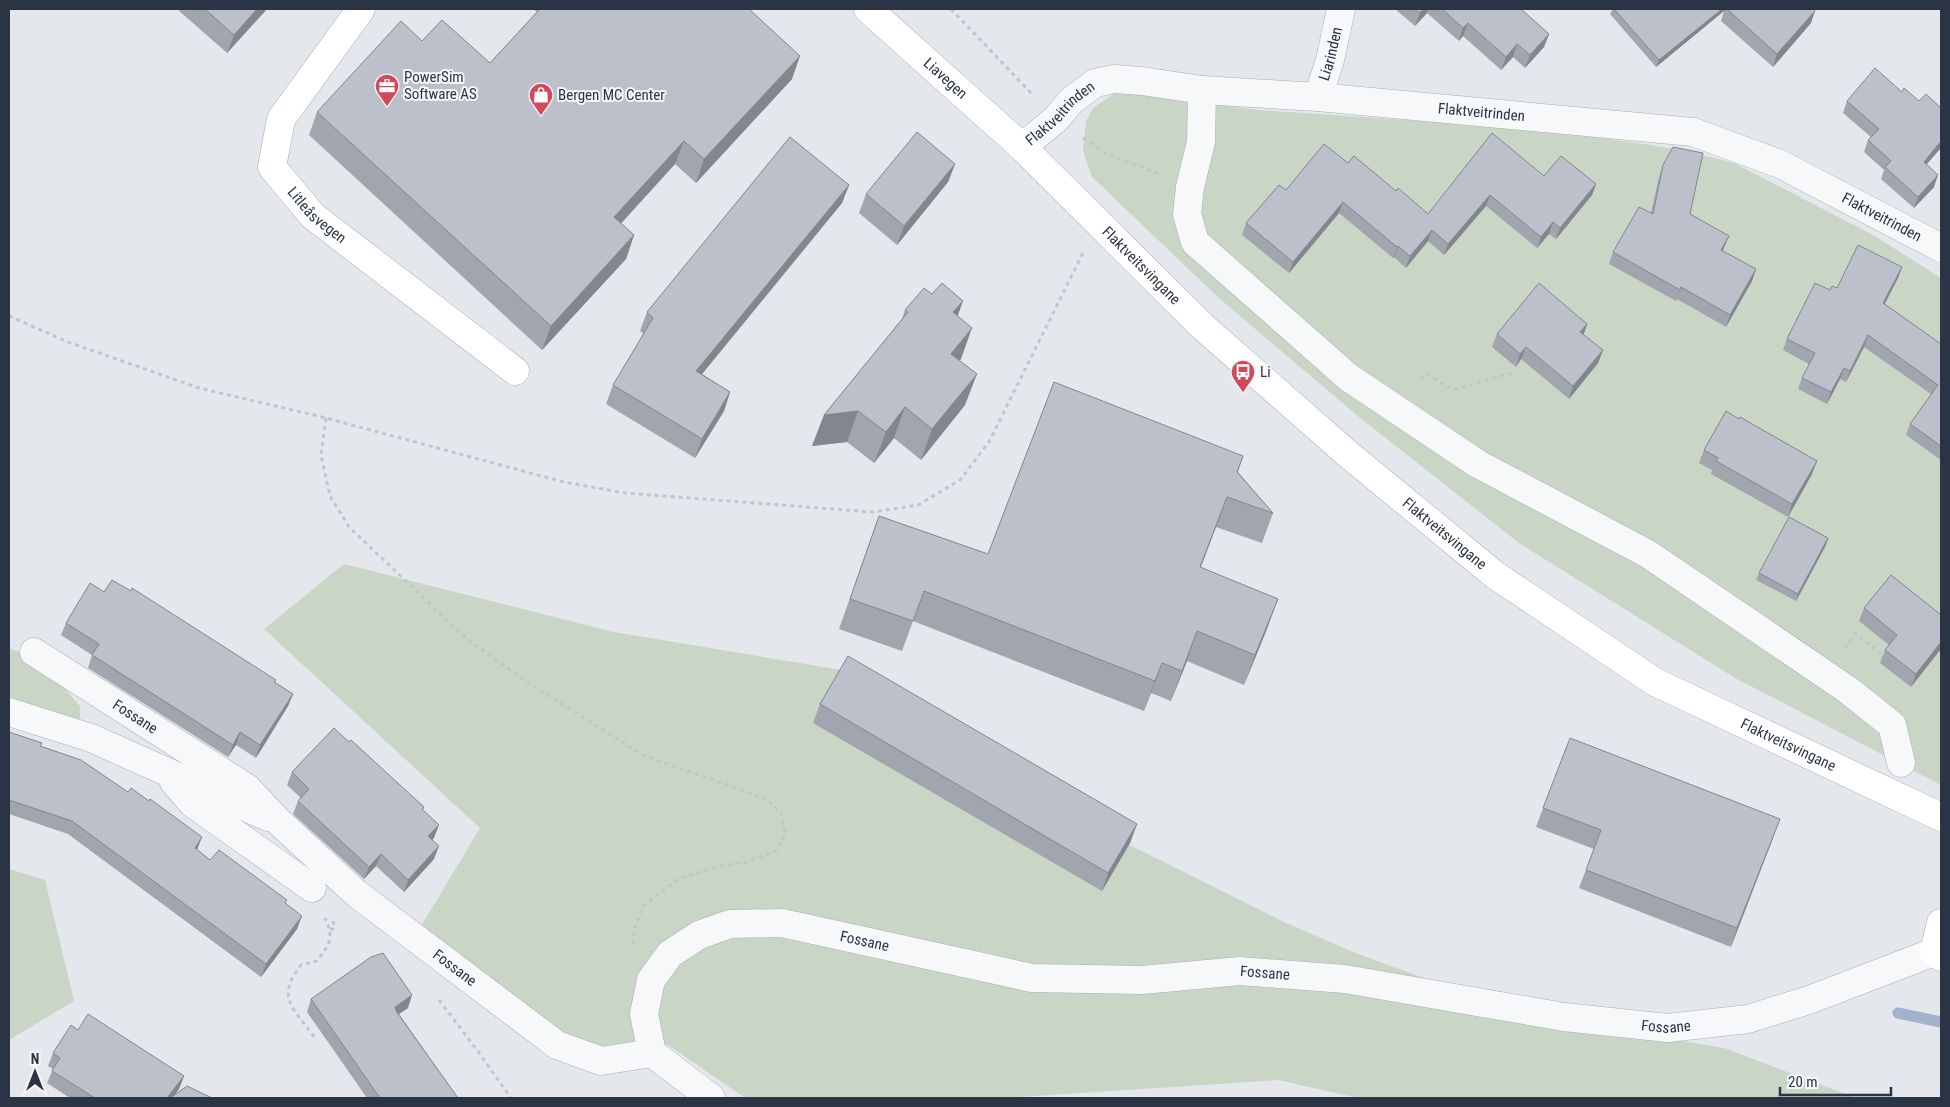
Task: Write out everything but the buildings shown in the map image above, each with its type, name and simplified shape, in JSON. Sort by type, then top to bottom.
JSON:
[{"type":"main road","name":"Litleåsvegen","points":[[361,9],[281,119],[272,167],[313,216],[514,371]]},
{"type":"main road","name":"Liavegen","points":[[868,9],[1022,146]]},
{"type":"main road","name":"Flaktveitsvingane","points":[[1022,146],[1202,326],[1349,455],[1495,575],[1655,682],[1941,817]]},
{"type":"main road","name":"Fossane","points":[[1938,954],[1941,923]]},
{"type":"street","name":"Liarinden","points":[[1318,97],[1330,60],[1341,9]]},
{"type":"street","name":"Flaktveitrinden","points":[[1022,146],[1056,119],[1071,101],[1095,83],[1114,79],[1142,80],[1202,90],[1318,97],[1693,132],[1780,164],[1941,248]]},
{"type":"street","points":[[1202,90],[1201,142],[1190,187],[1187,214],[1195,242],[1348,377],[1478,464],[1648,554],[1848,690],[1892,726],[1902,763]]},
{"type":"street","name":"Fossane","points":[[34,652],[247,788],[279,822],[357,894],[557,1044],[601,1061],[652,1053],[644,1014],[651,980],[670,954],[699,935],[730,924],[782,923],[1032,978],[1142,980],[1240,971],[1345,979],[1564,1017],[1668,1028],[1748,1019],[1809,1000],[1938,954]]},
{"type":"street","name":"Fossane","points":[[9,712],[91,738],[279,822]]},
{"type":"street","name":"Fossane","points":[[165,772],[192,803],[312,888]]},
{"type":"street","points":[[652,1053],[711,1098]]},
{"type":"path","points":[[951,9],[1056,119],[1105,153],[1190,187]]},
{"type":"path","points":[[9,316],[68,342],[198,388],[326,418],[564,482],[625,493],[873,512],[918,505],[960,480],[989,442],[1081,255],[1101,227]]},
{"type":"path","points":[[1421,380],[1427,374],[1453,390],[1515,372]]},
{"type":"path","points":[[326,418],[321,455],[330,496],[349,527],[466,638],[521,678],[643,755],[767,799],[781,813],[785,835],[776,851],[747,862],[715,867],[678,879],[643,906],[634,930],[632,959],[651,980]]},
{"type":"path","points":[[312,888],[330,929],[330,942],[317,961],[301,965],[296,971],[288,984],[288,999],[314,1036]]},
{"type":"path","points":[[435,996],[511,1098]]},
{"type":"green space","points":[[1118,91],[1258,110],[1542,129],[1677,149],[1734,163],[1873,235],[1941,278],[1941,785],[1735,678],[1519,543],[1359,417],[1220,299],[1092,177],[1083,151],[1086,121],[1093,108]]},
{"type":"green space","points":[[344,564],[614,632],[866,674],[993,777],[1284,922],[1353,952],[1522,1014],[1724,1048],[1856,1098],[1358,1098],[1278,1080],[1006,1098],[745,1098],[668,1045],[574,1059],[414,938],[480,828],[264,629]]},
{"type":"green space","points":[[9,648],[31,658],[49,671],[80,706],[80,724],[9,701]]},
{"type":"green space","points":[[9,869],[45,880],[74,1001],[9,1040]]},
{"type":"waterway","points":[[1898,1013],[1941,1022]]},
{"type":"place","name":"PowerSim Software AS","points":[[387,107]]},
{"type":"place","name":"Bergen MC Center","points":[[541,116]]},
{"type":"place","name":"Li","points":[[1243,393]]}]
